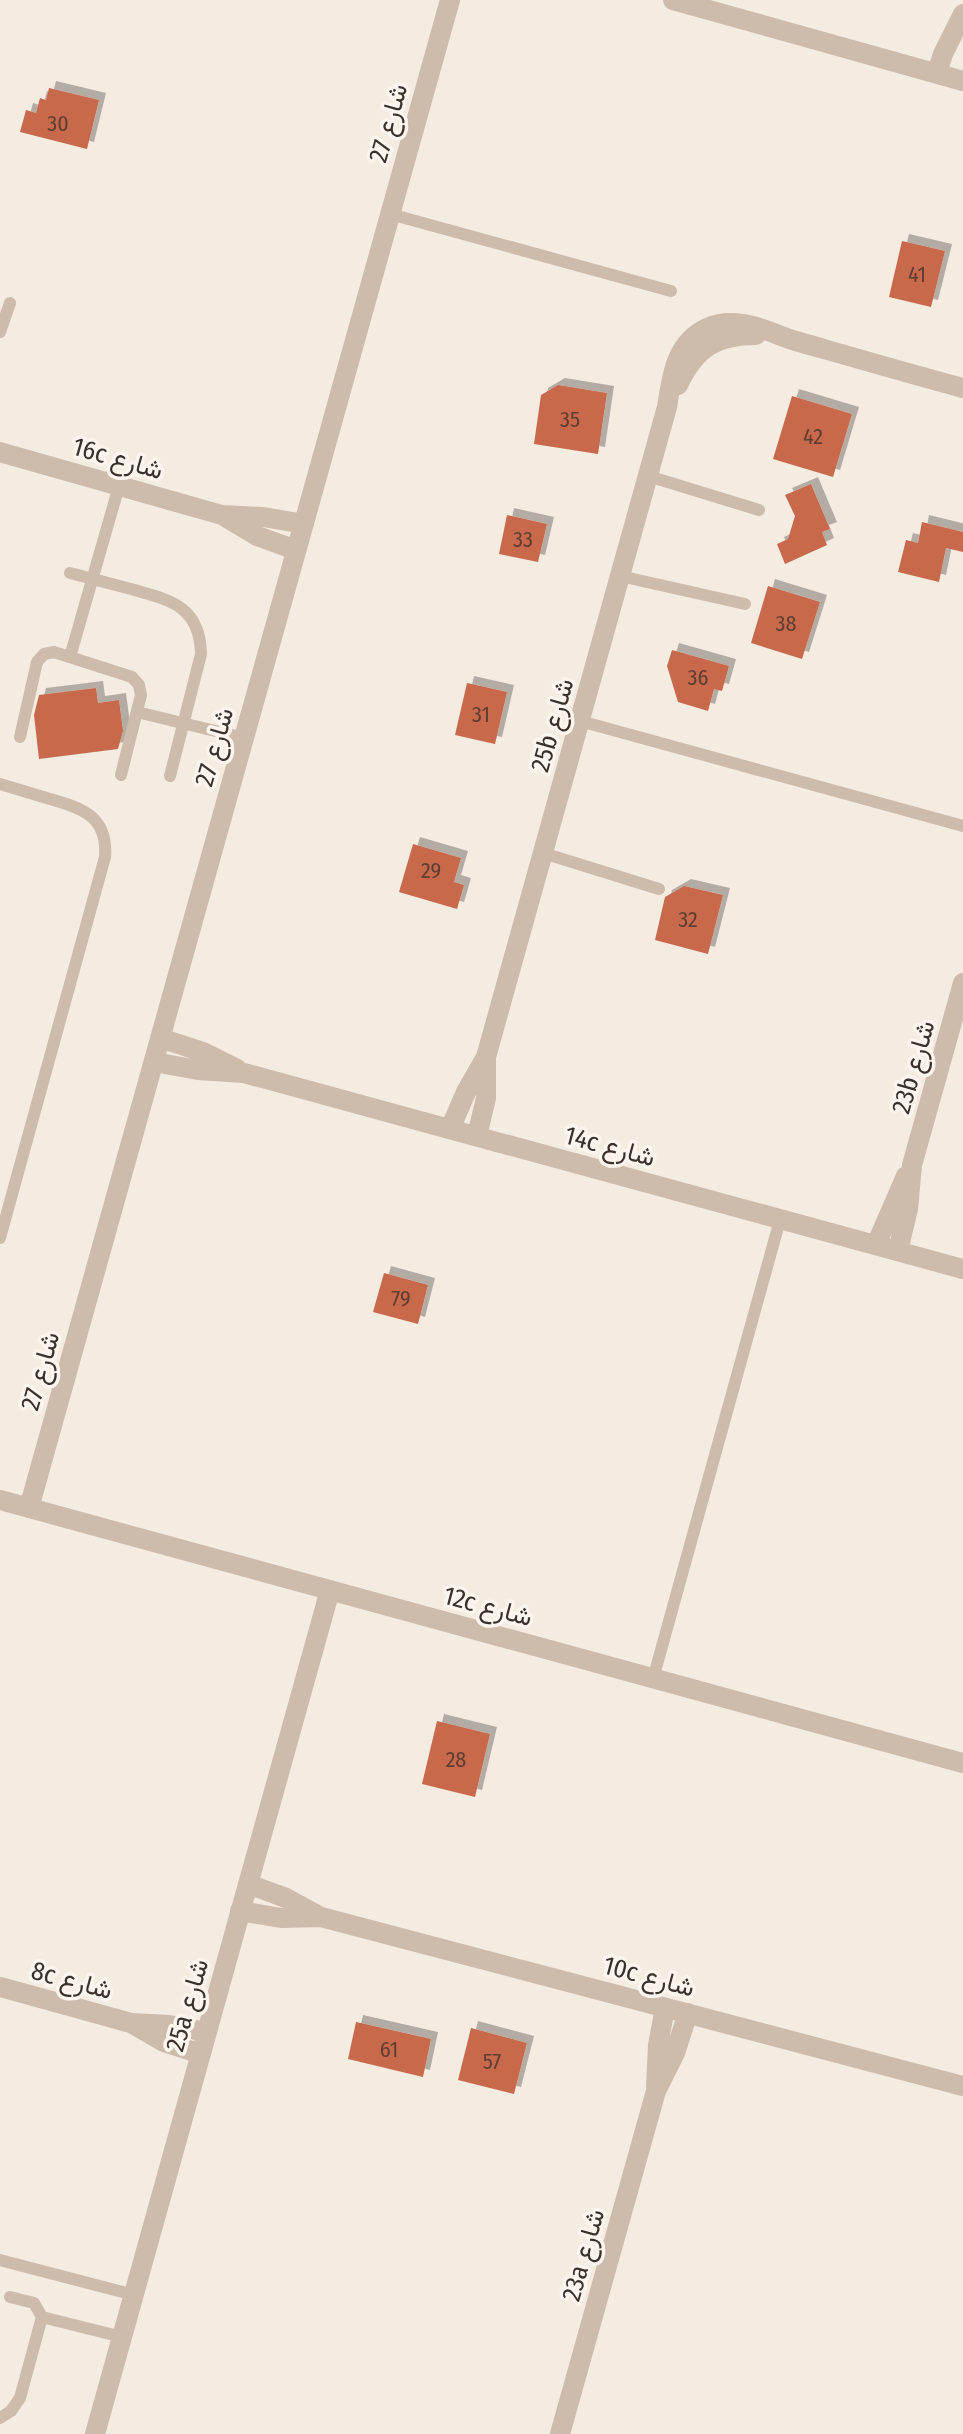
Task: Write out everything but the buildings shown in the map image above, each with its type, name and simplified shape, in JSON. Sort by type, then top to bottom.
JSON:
[{"type":"street","name":"شارع 27","points":[[29,1508],[450,0]]},
{"type":"street","points":[[673,0],[937,73],[962,77]]},
{"type":"street","points":[[937,73],[947,44],[963,14]]},
{"type":"street","name":"25b شارع","points":[[450,1129],[486,1057],[667,407],[693,359],[715,342],[742,335],[781,337],[963,388]]},
{"type":"street","name":"16c شارع","points":[[0,452],[222,515],[263,517],[304,524]]},
{"type":"street","name":"16c شارع","points":[[222,515],[257,536],[296,550]]},
{"type":"street","name":"23b شارع","points":[[898,1251],[908,1209],[912,1165],[963,983]]},
{"type":"street","name":"14c شارع","points":[[160,1038],[203,1052],[244,1073]]},
{"type":"street","name":"25b شارع","points":[[477,1136],[486,1098],[486,1057]]},
{"type":"street","name":"14c شارع","points":[[154,1062],[198,1070],[244,1073],[963,1269]]},
{"type":"street","name":"23b شارع","points":[[876,1245],[912,1165]]},
{"type":"street","name":"12c شارع","points":[[0,1500],[963,1763]]},
{"type":"street","name":"25a شارع","points":[[95,2434],[330,1590]]},
{"type":"street","name":"10c شارع","points":[[248,1884],[286,1898],[321,1917],[963,2086]]},
{"type":"street","name":"10c شارع","points":[[240,1911],[281,1918],[321,1917]]},
{"type":"street","name":"8c شارع","points":[[0,1987],[131,2023],[169,2025],[207,2032]]},
{"type":"street","name":"23a شارع","points":[[656,2091],[658,2045],[665,2008]]},
{"type":"street","name":"23a شارع","points":[[560,2434],[656,2091],[675,2053],[688,2013]]},
{"type":"street","name":"8c شارع","points":[[131,2023],[164,2042],[201,2054]]},
{"type":"lane","points":[[390,214],[671,291]]},
{"type":"lane","points":[[0,332],[10,303]]},
{"type":"lane","points":[[648,476],[759,510]]},
{"type":"lane","points":[[70,657],[119,486]]},
{"type":"lane","points":[[70,573],[171,600],[194,622],[201,642],[201,654],[170,776]]},
{"type":"lane","points":[[620,576],[745,604]]},
{"type":"lane","points":[[20,737],[39,657],[54,652],[136,680],[141,690],[121,775]]},
{"type":"lane","points":[[137,712],[244,738]]},
{"type":"lane","points":[[580,721],[963,826]]},
{"type":"lane","points":[[0,784],[84,810],[99,824],[106,845],[0,1238]]},
{"type":"lane","points":[[543,853],[659,889]]},
{"type":"lane","points":[[653,1679],[780,1220]]},
{"type":"lane","points":[[0,2260],[134,2295]]},
{"type":"lane","points":[[0,2418],[11,2411],[20,2398],[42,2317],[34,2303],[10,2297]]},
{"type":"lane","points":[[42,2317],[122,2337]]}]
